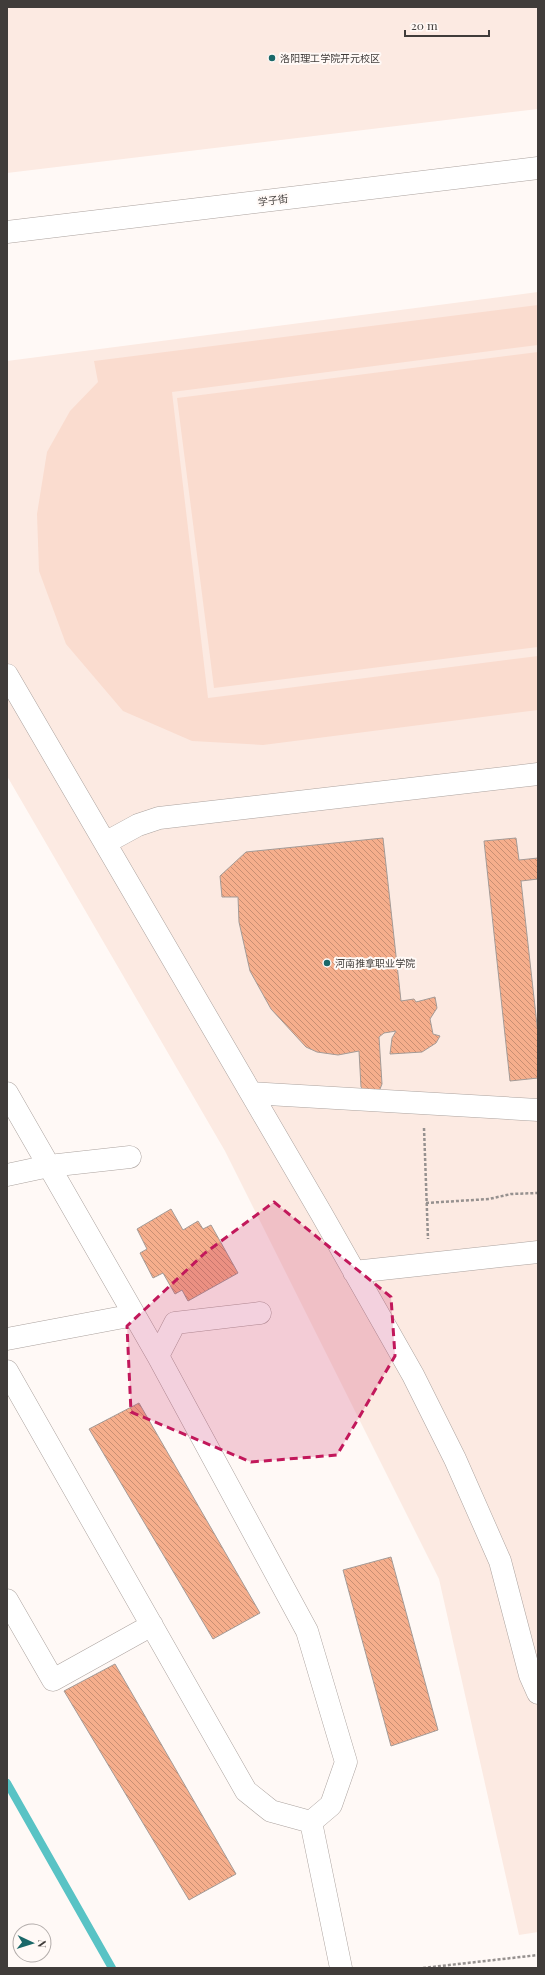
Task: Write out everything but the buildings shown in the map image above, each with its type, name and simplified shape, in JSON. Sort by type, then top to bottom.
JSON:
[{"type":"street","name":"学子街","points":[[7,218],[538,156]]},
{"type":"street","name":"学子街","points":[[7,232],[538,168]]},
{"type":"street","points":[[7,675],[251,1093],[413,1376],[455,1459],[500,1561],[530,1676],[538,1693]]},
{"type":"street","points":[[105,843],[138,825],[159,818],[538,774]]},
{"type":"street","points":[[7,1093],[158,1356],[307,1631],[346,1762],[331,1805],[311,1822]]},
{"type":"street","points":[[251,1093],[538,1110]]},
{"type":"street","points":[[7,1174],[49,1166],[130,1157]]},
{"type":"street","points":[[354,1272],[538,1252]]},
{"type":"street","points":[[158,1356],[175,1323],[260,1313]]},
{"type":"street","points":[[7,1339],[134,1315]]},
{"type":"street","points":[[7,1371],[246,1790],[271,1811],[311,1822]]},
{"type":"street","points":[[7,1600],[54,1680],[152,1625]]},
{"type":"street","points":[[311,1822],[340,1968]]},
{"type":"path","points":[[423,1104],[428,1264]]},
{"type":"path","points":[[426,1203],[489,1199],[518,1193],[538,1193]]},
{"type":"path","points":[[423,1968],[538,1955]]},
{"type":"highlighted area","points":[[274,1202],[391,1297],[395,1356],[337,1455],[251,1462],[131,1412],[127,1326],[205,1253]]},
{"type":"shaded area","name":"洛阳理工学院开元校区","points":[[7,7],[538,7],[538,109],[7,173]]},
{"type":"shaded area","name":"河南推拿职业学院","points":[[538,292],[538,1932],[519,1935],[439,1579],[225,1151],[7,776],[7,361]]},
{"type":"shaded area","points":[[538,305],[538,345],[172,392],[208,698],[538,656],[538,710],[263,745],[192,741],[123,711],[66,644],[39,571],[37,514],[47,452],[70,411],[98,382],[94,361]]},
{"type":"shaded area","points":[[538,352],[538,647],[214,688],[177,398]]},
{"type":"waterway","points":[[7,1783],[112,1968]]},
{"type":"place","name":"洛阳理工学院开元校区","points":[[272,58]]},
{"type":"place","name":"河南推拿职业学院","points":[[327,963]]}]
